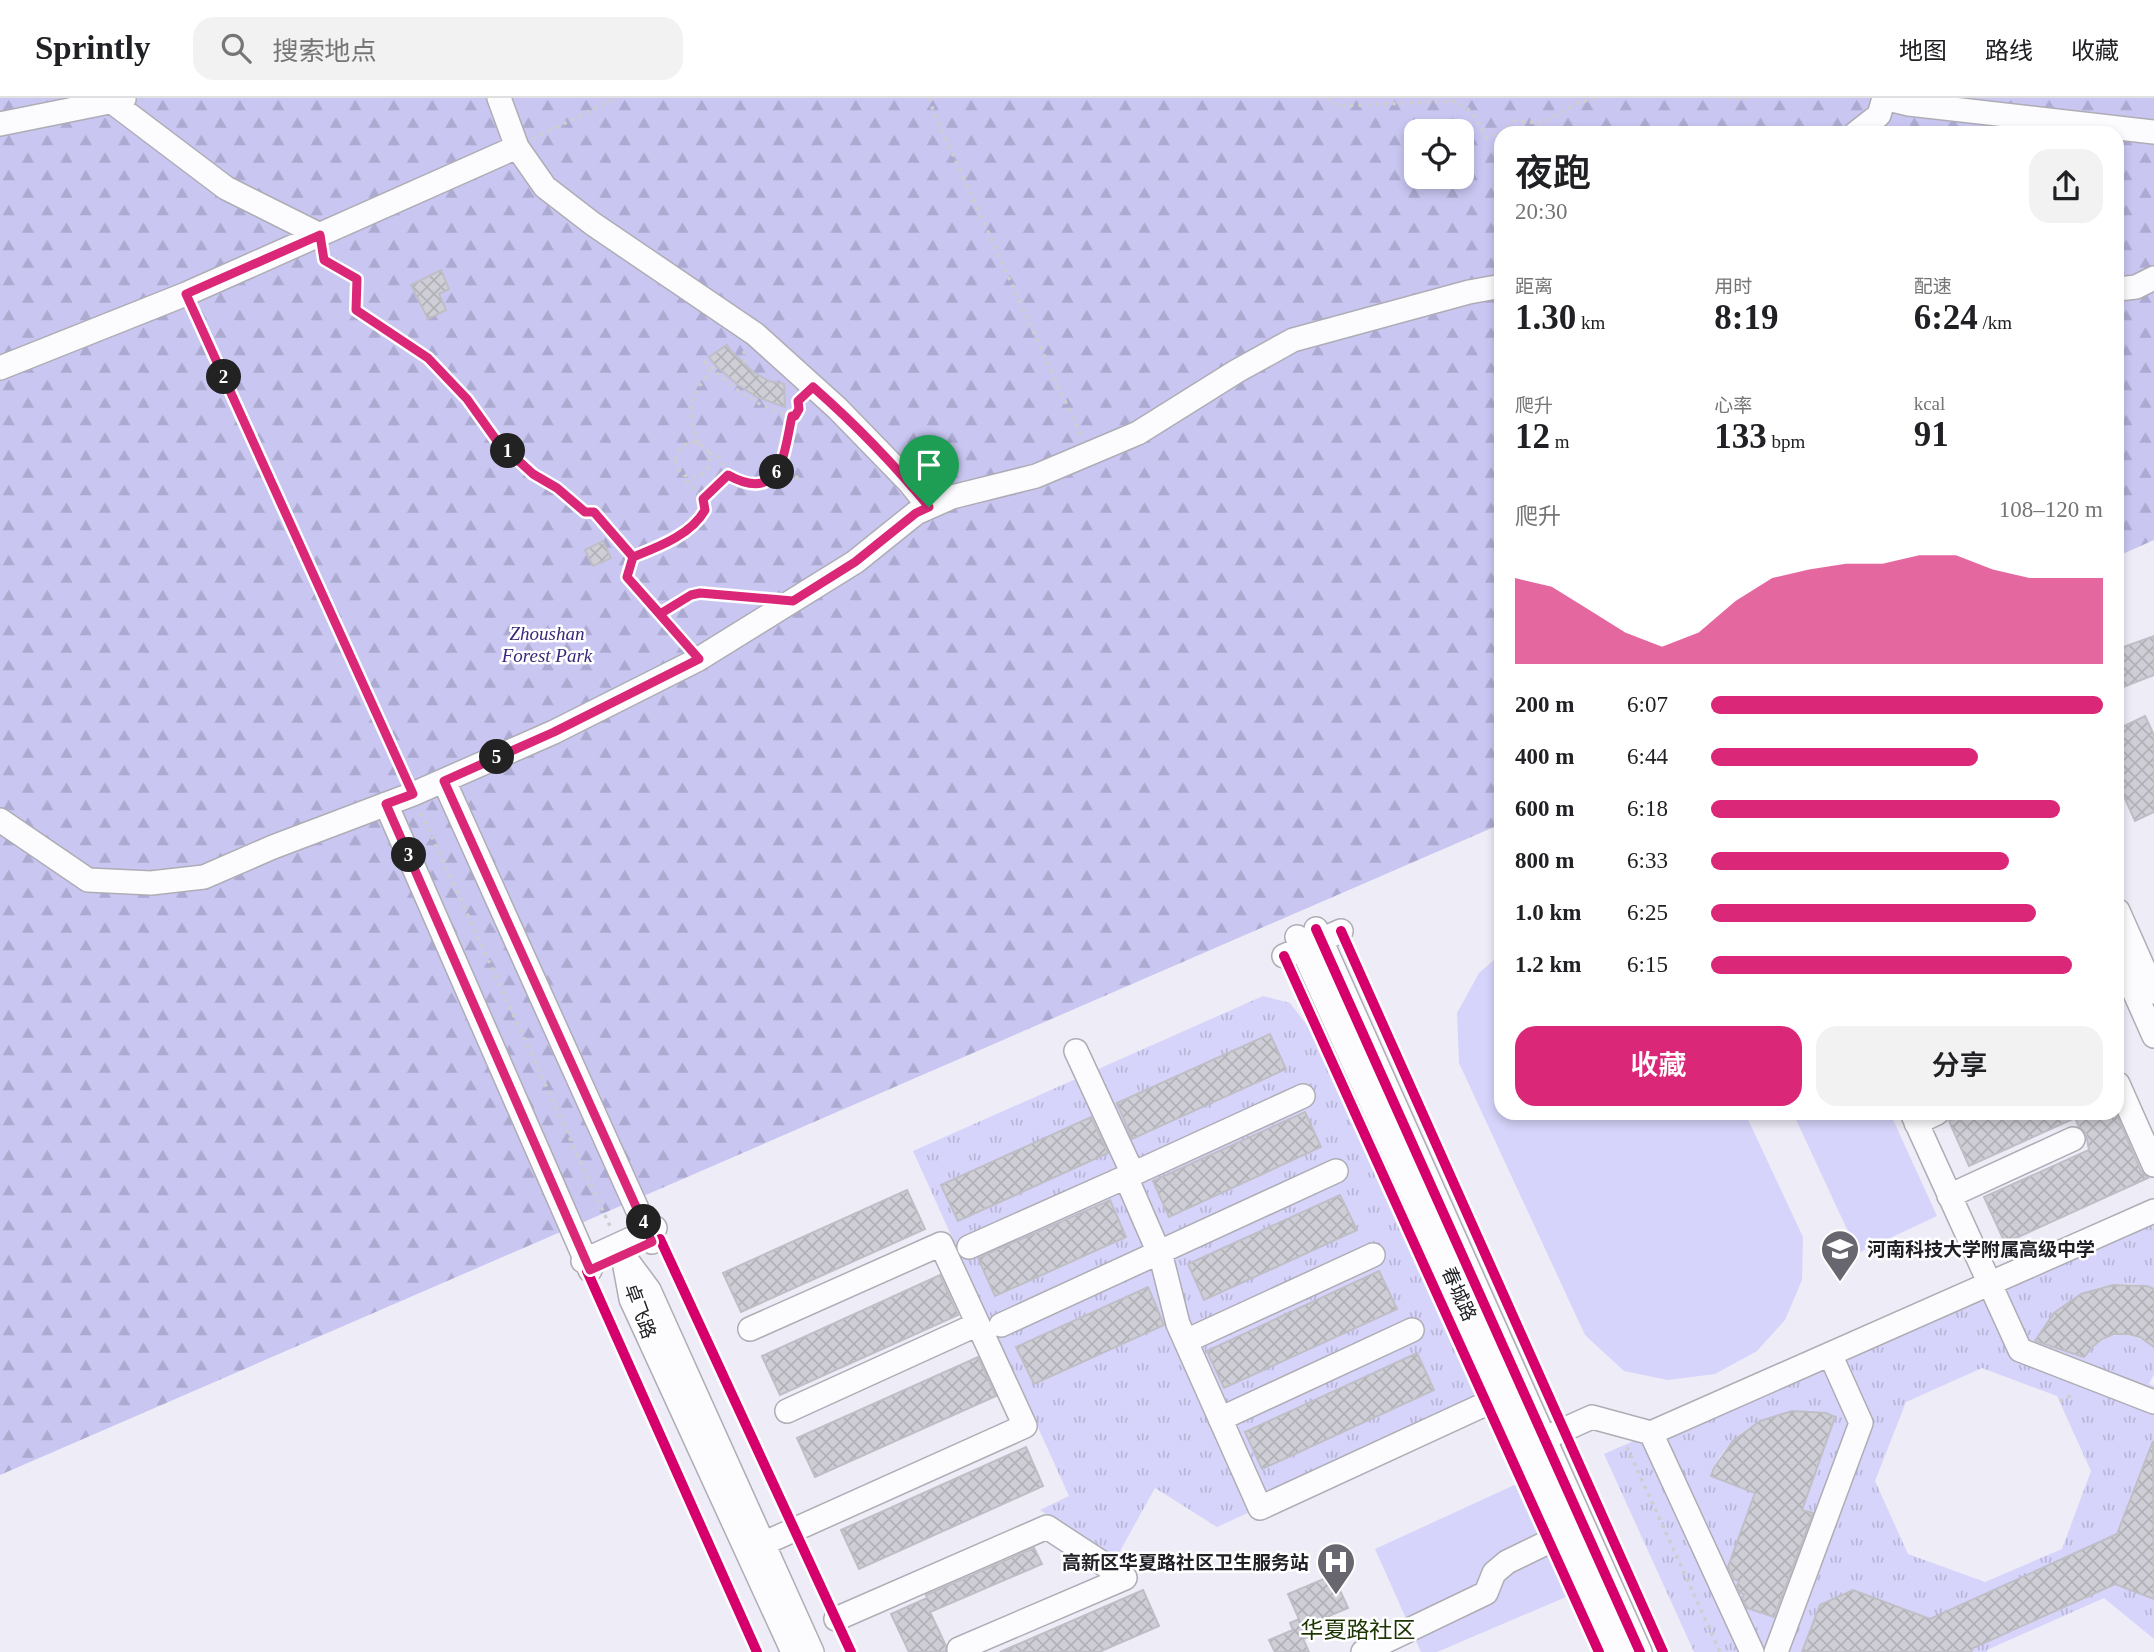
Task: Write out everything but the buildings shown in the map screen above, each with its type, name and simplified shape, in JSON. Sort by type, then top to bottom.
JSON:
[{"type":"street","points":[[499,98],[517,147],[545,187],[593,224],[755,334],[837,408],[929,507]]},
{"type":"street","points":[[1865,126],[1879,115],[1884,98],[1909,104],[2102,126]]},
{"type":"street","points":[[0,124],[116,99],[226,188],[320,235]]},
{"type":"street","points":[[2124,129],[2154,132]]},
{"type":"street","points":[[0,368],[186,294],[517,147]]},
{"type":"street","points":[[2124,288],[2136,287],[2154,278]]},
{"type":"street","points":[[0,820],[88,880],[152,884],[204,877],[273,846],[413,794],[554,732],[699,659],[855,562],[916,513],[952,498],[1036,476],[1138,432],[1293,340],[1494,287]]},
{"type":"street","points":[[386,804],[587,1265],[654,1235],[444,781]]},
{"type":"street","points":[[2124,924],[2154,992]]},
{"type":"street","name":"春城路","points":[[1536,1442],[1504,1395],[1310,938],[1536,1442],[1574,1530],[1618,1652]]},
{"type":"street","points":[[2124,969],[2154,1036]]},
{"type":"street","points":[[1076,1051],[1130,1175],[1159,1254],[1178,1324],[1260,1508],[1504,1395]]},
{"type":"street","points":[[969,1247],[1303,1096]]},
{"type":"street","points":[[2124,1098],[2154,1165]]},
{"type":"street","points":[[1923,1120],[1949,1196],[2020,1350],[2154,1402]]},
{"type":"street","points":[[1949,1196],[2073,1139]]},
{"type":"street","points":[[787,1410],[1159,1254],[1336,1171]]},
{"type":"street","points":[[1536,1442],[1592,1417],[1651,1433],[2154,1211]]},
{"type":"street","points":[[750,1329],[941,1244],[989,1325],[1025,1426],[755,1547]]},
{"type":"street","name":"卓飞路","points":[[621,1250],[649,1290],[755,1547],[793,1652]]},
{"type":"street","points":[[1186,1341],[1373,1255]]},
{"type":"street","points":[[1220,1419],[1412,1330]]},
{"type":"street","points":[[1776,1652],[1861,1423],[1830,1354]]},
{"type":"street","points":[[1651,1433],[1752,1652]]},
{"type":"street","points":[[836,1619],[1047,1527],[1125,1578],[959,1649]]},
{"type":"street","points":[[1363,1652],[1486,1593],[1494,1573],[1507,1562],[1574,1530]]},
{"type":"street","name":"春城路","points":[[1574,1530],[1640,1652]]},
{"type":"street","name":"卓飞路","points":[[755,1547],[812,1652]]},
{"type":"path","points":[[517,147],[616,98]]},
{"type":"path","points":[[930,98],[933,111],[1090,454]]},
{"type":"path","points":[[1327,98],[1338,106],[1453,101],[1471,111],[1487,138],[1494,135]]},
{"type":"path","points":[[1508,126],[1513,121],[1542,123],[1576,104],[1595,98]]},
{"type":"path","points":[[1727,98],[1748,98]]},
{"type":"path","points":[[320,235],[324,260],[357,279],[356,310],[428,358],[467,399],[497,441],[533,474],[557,488],[585,512],[594,512],[633,557]]},
{"type":"path","points":[[186,294],[621,1250]]},
{"type":"path","points":[[704,361],[733,388],[768,409],[792,416],[795,416],[799,409],[798,401],[813,387]]},
{"type":"path","points":[[712,368],[691,401],[690,416],[698,443],[709,453],[719,457],[728,475],[754,484],[773,476],[780,469],[792,416]]},
{"type":"path","points":[[633,557],[663,545],[693,525],[705,510],[703,499],[686,483],[684,475],[677,467],[678,451],[687,444],[698,443]]},
{"type":"path","points":[[684,475],[696,477],[706,471],[710,461],[709,453]]},
{"type":"path","points":[[780,469],[800,479]]},
{"type":"path","points":[[703,499],[728,475]]},
{"type":"path","points":[[633,557],[627,577],[699,659]]},
{"type":"path","points":[[660,614],[691,595],[700,593],[793,601]]},
{"type":"path","points":[[1616,1424],[1720,1652]]},
{"type":"green space","name":"Zhoushan Forest Park","points":[[0,98],[2154,98],[2154,540],[2124,553],[2124,126],[1494,126],[1494,827],[0,1475]]},
{"type":"green space","points":[[1494,960],[1494,1120],[1748,1120],[1803,1237],[1802,1280],[1785,1320],[1757,1351],[1715,1374],[1668,1380],[1624,1371],[1585,1335],[1459,1063],[1457,1013],[1479,973]]},
{"type":"green space","points":[[1263,996],[1290,1003],[1320,1042],[1487,1404],[1217,1527],[1155,1488],[1115,1560],[1040,1510],[1069,1496],[913,1151]],"holes":[[[1269,1034],[1286,1069],[1133,1138],[1118,1103]],[[1305,1112],[1321,1148],[1169,1216],[1153,1181]],[[1093,1116],[1110,1152],[958,1220],[942,1185]],[[1340,1195],[1356,1231],[1204,1299],[1188,1264]],[[1109,1199],[1126,1237],[995,1296],[978,1258]],[[1379,1272],[1396,1308],[1209,1351]],[[1147,1287],[1165,1325],[1033,1384],[1017,1346]],[[1417,1353],[1434,1390],[1262,1469]]]},
{"type":"green space","points":[[1796,1120],[1893,1120],[1937,1216],[1858,1253]]},
{"type":"green space","points":[[2154,1211],[2154,1289],[2128,1284],[2088,1291],[2055,1313],[2035,1340],[2084,1357],[2099,1342],[2117,1335],[2135,1337],[2154,1348],[2154,1374],[2149,1384],[2154,1386],[2154,1454],[2146,1458],[2117,1534],[1930,1619],[1853,1590],[1820,1605],[1802,1652],[1694,1652],[1604,1454]],"holes":[[[1982,1368],[2057,1396],[2091,1471],[2062,1549],[1985,1582],[1908,1554],[1875,1481],[1906,1402]],[[1826,1413],[1835,1418],[1802,1510],[1816,1514],[1786,1596],[1784,1595],[1775,1618],[1740,1605],[1744,1594],[1735,1591],[1739,1581],[1725,1576],[1755,1493],[1711,1476],[1723,1452],[1751,1426],[1772,1418]]]},
{"type":"green space","points":[[1523,1481],[1573,1594],[1437,1652],[1421,1652],[1375,1549]]},
{"type":"green space","points":[[2115,1584],[2151,1597],[2154,1590],[2154,1639],[2104,1598],[1987,1652],[1971,1652],[1973,1648]]},
{"type":"cycle path","points":[[1316,929],[1640,1652]]},
{"type":"cycle path","points":[[1341,931],[1663,1652]]},
{"type":"cycle path","points":[[1284,956],[1599,1652]]},
{"type":"cycle path","points":[[660,1239],[851,1652]]},
{"type":"cycle path","points":[[587,1271],[757,1652]]},
{"type":"place","name":"河南科技大学附属高级中学","points":[[1840,1283]]},
{"type":"place","name":"高新区华夏路社区卫生服务站","points":[[1336,1596]]},
{"type":"district","name":"华夏路社区","points":[[1358,1630]]},
{"type":"route","points":[[929,507],[837,408],[813,387],[798,401],[799,409],[795,416],[792,416],[784,458],[780,469],[773,476],[754,484],[728,475],[703,499],[705,510],[693,525],[663,545],[633,557],[627,577],[699,659],[554,732],[444,781],[652,1242],[590,1270],[386,804],[413,794],[186,294],[320,235],[324,260],[357,279],[356,310],[428,358],[467,399],[497,441],[533,474],[557,488],[585,512],[594,512],[633,557],[627,577],[660,614],[691,595],[700,593],[793,601],[855,562],[916,513],[929,507]]}]
